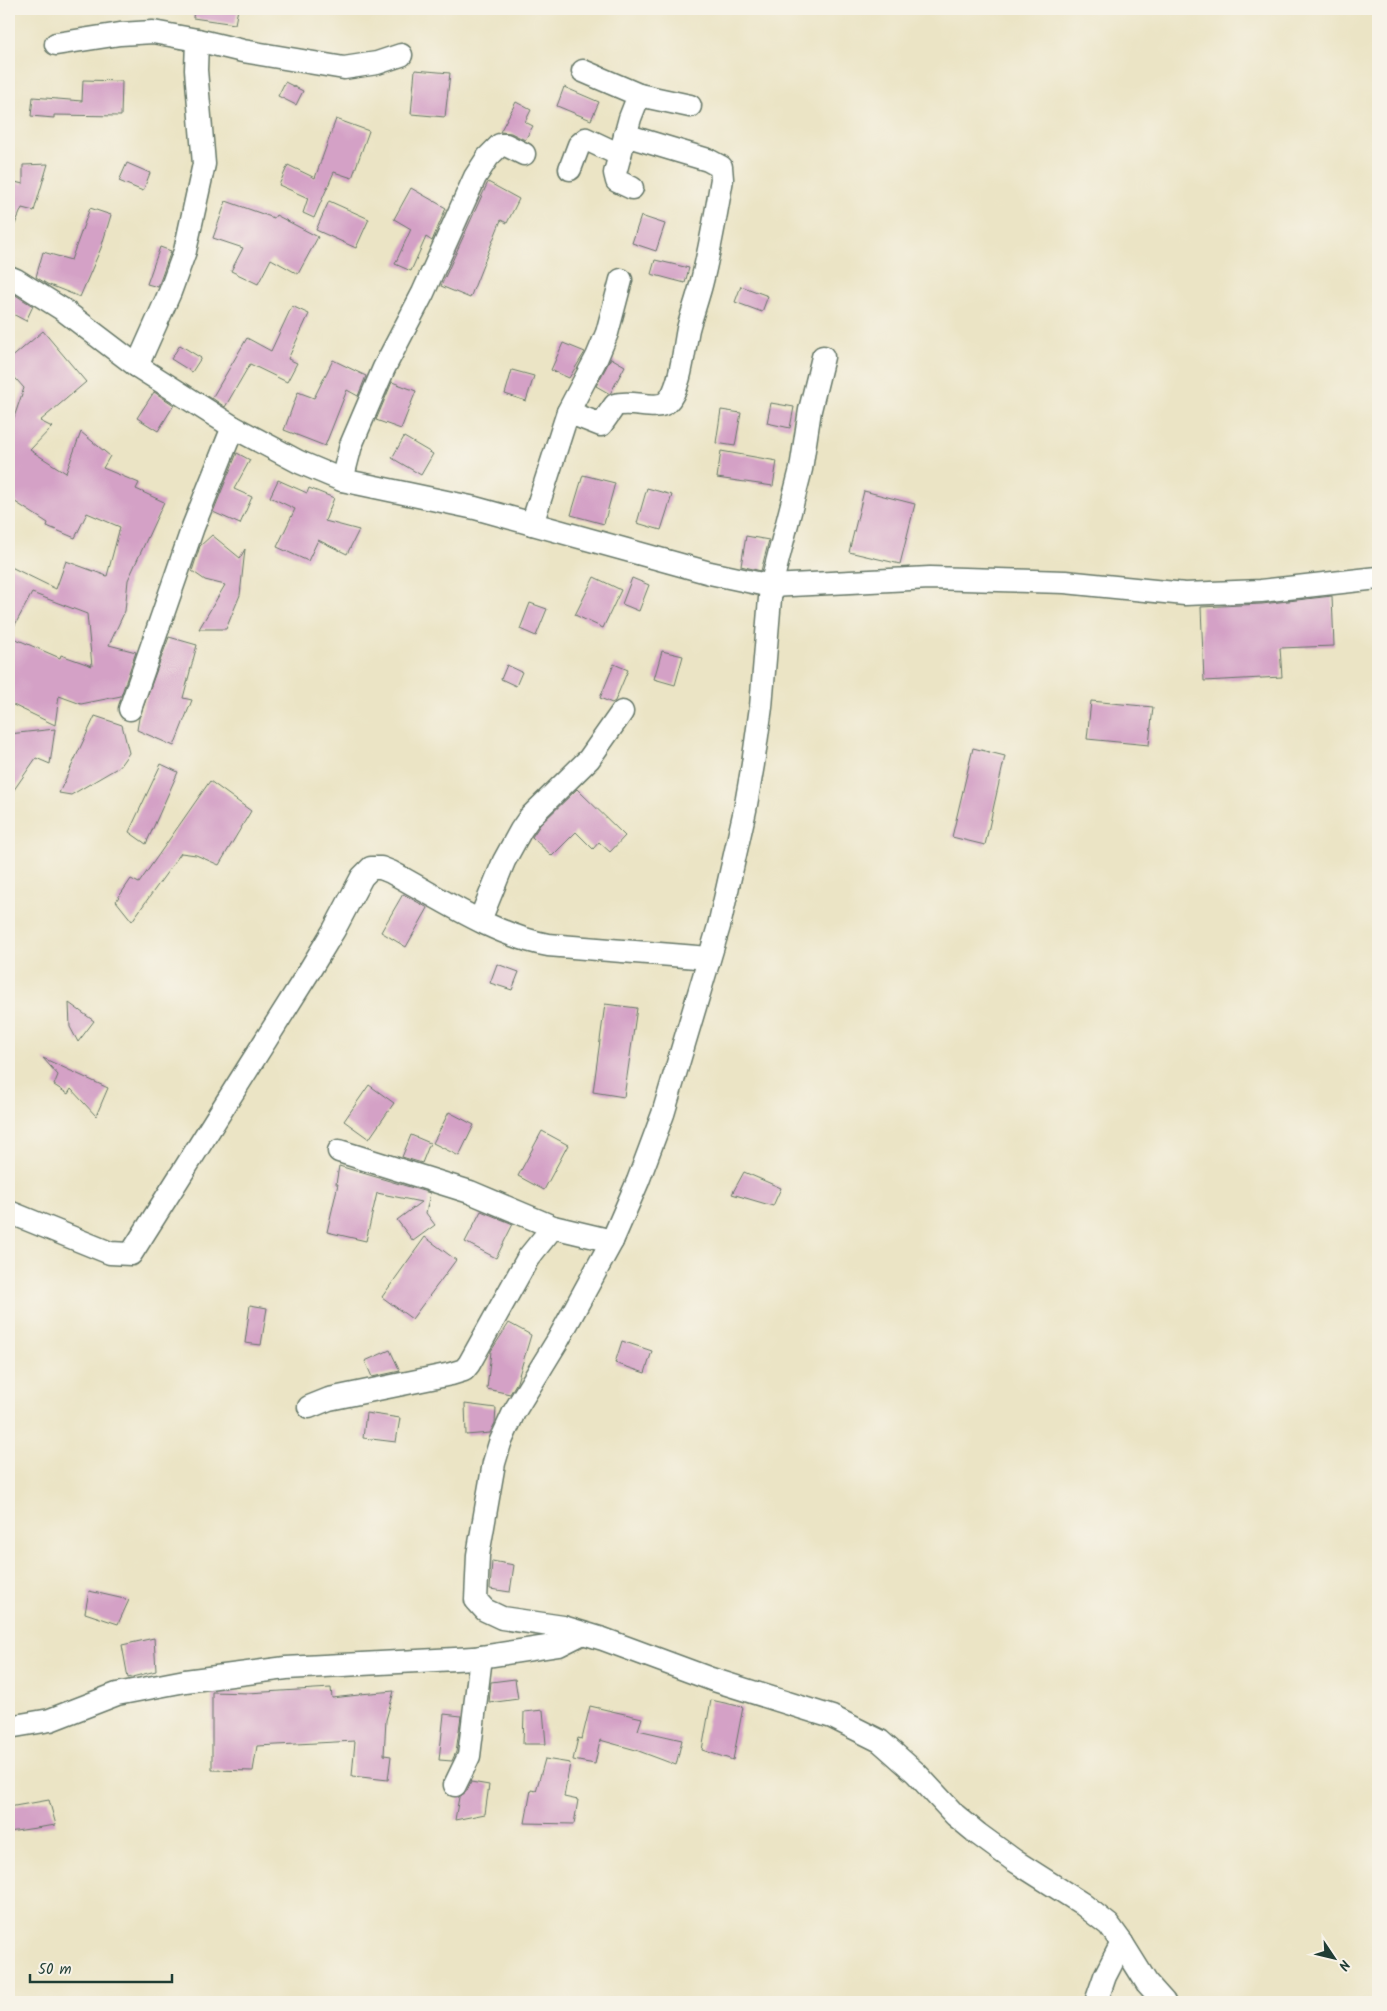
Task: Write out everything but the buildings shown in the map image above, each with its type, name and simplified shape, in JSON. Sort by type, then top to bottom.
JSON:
[{"type":"street","points":[[56,44],[146,32],[344,68],[377,63],[401,55]]},
{"type":"street","points":[[137,366],[170,292],[185,251],[204,164],[196,70],[197,40]]},
{"type":"street","points":[[583,70],[639,95],[690,106]]},
{"type":"street","points":[[632,188],[617,181],[615,178],[639,95]]},
{"type":"street","points":[[568,412],[601,425],[615,405],[631,402],[662,406],[675,390],[708,251],[722,179],[721,168],[708,160],[586,139],[579,145],[570,170]]},
{"type":"street","points":[[342,480],[351,444],[384,368],[423,293],[475,177],[488,157],[500,145],[506,145],[524,154]]},
{"type":"street","points":[[9,277],[62,309],[137,366],[233,428],[298,462],[342,480],[428,497],[710,573],[771,586],[930,578],[1065,582],[1185,594],[1261,591],[1378,578]]},
{"type":"street","points":[[532,524],[568,412],[597,357],[607,333],[621,280]]},
{"type":"street","points":[[823,357],[810,410],[801,470],[771,586],[763,690],[754,764],[719,926],[664,1114],[638,1181],[612,1241],[558,1340],[514,1412],[500,1443],[494,1463],[478,1554],[476,1600],[485,1610],[502,1618],[564,1627],[710,1678],[832,1717],[880,1741],[916,1773],[955,1815],[1015,1861],[1081,1902],[1108,1925],[1122,1943],[1147,1983],[1164,2002]]},
{"type":"street","points":[[130,709],[193,527],[233,428]]},
{"type":"street","points":[[480,920],[504,861],[530,817],[593,754],[622,712]]},
{"type":"street","points":[[9,1212],[110,1253],[131,1254],[325,944],[362,877],[371,868],[381,868],[391,872],[480,920],[525,941],[548,945],[709,958]]},
{"type":"street","points":[[339,1151],[470,1192],[553,1227],[612,1241]]},
{"type":"street","points":[[310,1407],[329,1399],[464,1370],[493,1324],[528,1258],[553,1227]]},
{"type":"street","points":[[9,1727],[50,1720],[117,1694],[186,1681],[286,1668],[481,1657],[559,1645],[581,1634]]},
{"type":"street","points":[[455,1785],[469,1756],[481,1657]]},
{"type":"street","points":[[1096,2002],[1105,1976],[1122,1943]]}]
